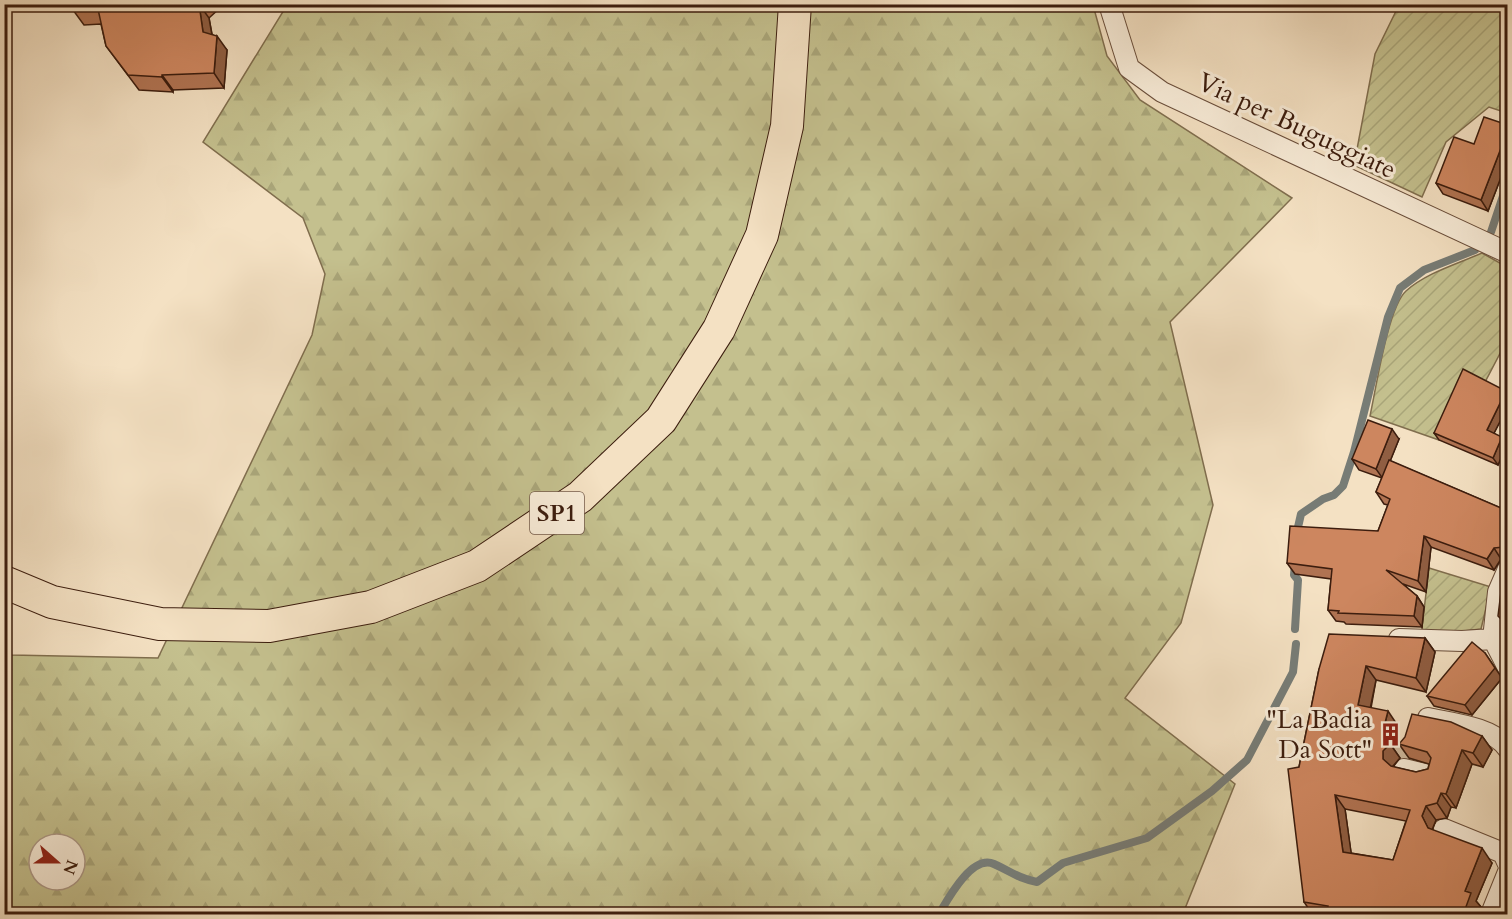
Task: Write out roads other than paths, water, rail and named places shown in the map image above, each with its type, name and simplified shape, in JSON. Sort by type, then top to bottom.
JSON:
[{"type":"main road","name":"SP1","points":[[4,582],[52,602],[160,624],[269,626],[371,607],[477,566],[580,497],[661,420],[720,329],[762,235],[787,126],[795,4]]},
{"type":"street","name":"Via per Buguggiate","points":[[1109,4],[1129,68],[1162,92],[1508,253]]},
{"type":"street","points":[[1508,569],[1498,592],[1493,639],[1508,668]]},
{"type":"street","points":[[1382,638],[1462,641],[1493,639]]},
{"type":"street","points":[[1410,726],[1413,715],[1470,726],[1504,743],[1508,749]]},
{"type":"street","points":[[1404,769],[1429,775]]},
{"type":"street","points":[[1444,829],[1503,853],[1508,864]]},
{"type":"street","points":[[1491,915],[1508,873]]},
{"type":"waterway","points":[[1491,232],[1508,181]]},
{"type":"waterway","points":[[1296,536],[1301,514],[1323,499],[1334,495],[1343,486],[1354,452],[1388,317],[1400,288],[1424,270],[1475,250]]},
{"type":"waterway","points":[[1295,563],[1294,575],[1298,580],[1295,629]]},
{"type":"waterway","points":[[939,914],[948,898],[969,871],[977,865],[994,864],[1019,877],[1037,882],[1063,863],[1147,838],[1212,791],[1247,760],[1293,672],[1296,644]]},
{"type":"tunnel","points":[[1404,747],[1399,768],[1404,769]]},
{"type":"place","name":"\"La Badia Da Sott\"","points":[[1390,734]]}]
